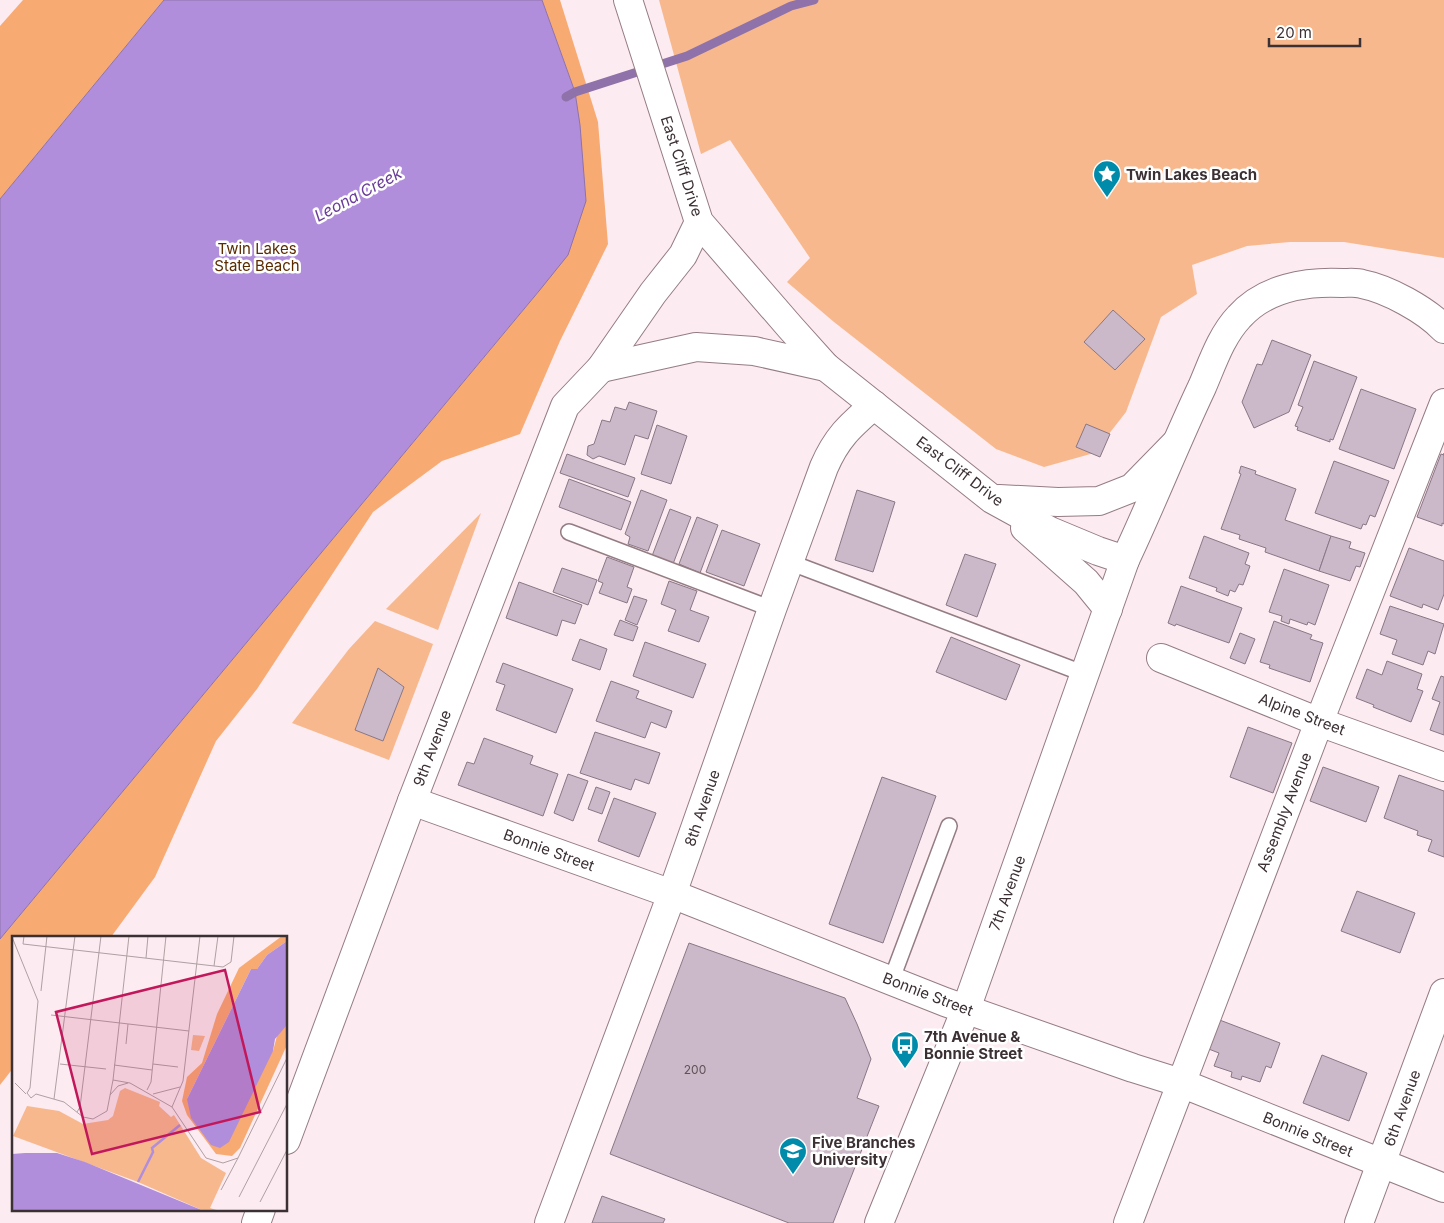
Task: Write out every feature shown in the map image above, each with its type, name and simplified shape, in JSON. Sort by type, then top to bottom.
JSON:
[{"type":"street","name":"East Cliff Drive","points":[[628,0],[699,222],[826,367],[992,499],[1050,531],[1125,560]]},
{"type":"street","name":"9th Avenue","points":[[288,1135],[412,801],[565,406],[601,368],[653,293],[683,254],[699,222]]},
{"type":"street","points":[[1125,560],[1223,340],[1238,317],[1259,300],[1292,286],[1327,282],[1362,284],[1395,296],[1417,307],[1444,328]]},
{"type":"street","points":[[601,368],[696,347],[754,351],[826,367]]},
{"type":"street","name":"Assembly Avenue","points":[[1128,1223],[1319,722],[1444,403]]},
{"type":"street","name":"8th Avenue","points":[[549,1223],[672,894],[772,608],[830,452],[847,429],[874,405]]},
{"type":"street","points":[[992,499],[1058,502],[1099,501],[1132,488],[1176,443]]},
{"type":"street","points":[[992,499],[1086,582],[1108,609]]},
{"type":"street","name":"7th Avenue","points":[[879,1223],[966,1009],[1125,560]]},
{"type":"street","name":"Alpine Street","points":[[1161,658],[1319,722],[1444,767]]},
{"type":"street","name":"Bonnie Street","points":[[412,801],[672,894],[966,1009],[1180,1084],[1444,1188]]},
{"type":"street","name":"6th Avenue","points":[[1359,1223],[1444,993]]},
{"type":"street","points":[[256,1223],[261,1210]]},
{"type":"lane","points":[[570,532],[772,608]]},
{"type":"lane","points":[[790,562],[1085,674]]},
{"type":"lane","points":[[891,981],[949,826]]},
{"type":"shaded area","points":[[23,0],[164,0],[0,199],[0,26]]},
{"type":"shaded area","points":[[542,0],[560,0],[598,122],[608,244],[560,341],[520,434],[442,461],[373,512],[257,689],[216,741],[155,877],[112,936],[12,936],[12,1070],[0,1085],[0,939],[539,291],[575,92]]},
{"type":"shaded area","name":"Twin Lakes Beach","points":[[659,0],[1444,0],[1444,258],[1344,242],[1290,242],[1247,246],[1192,265],[1197,294],[1161,317],[1126,412],[1094,453],[1044,467],[996,449],[834,322],[787,282],[810,258],[730,140],[701,154]]},
{"type":"shaded area","points":[[481,513],[438,630],[386,609]]},
{"type":"shaded area","points":[[375,621],[433,644],[389,760],[292,723],[349,649]]},
{"type":"water","name":"Twin Lakes State Beach","points":[[164,0],[542,0],[575,92],[580,125],[586,201],[568,255],[0,939],[0,199]]},
{"type":"building","points":[[1113,310],[1145,339],[1115,370],[1084,342]]},
{"type":"building","points":[[1272,340],[1311,355],[1289,412],[1254,428],[1242,402],[1257,364],[1262,365]]},
{"type":"building","points":[[1314,361],[1357,377],[1333,440],[1330,439],[1330,442],[1297,430],[1298,427],[1295,426],[1303,407],[1298,405]]},
{"type":"building","points":[[1361,389],[1416,409],[1394,469],[1339,449]]},
{"type":"building","points":[[629,402],[657,411],[648,439],[635,435],[625,465],[599,456],[593,459],[587,455],[588,446],[594,444],[602,420],[610,422],[615,407],[626,410]]},
{"type":"building","points":[[1086,424],[1110,434],[1100,457],[1076,447]]},
{"type":"building","points":[[657,425],[687,436],[671,484],[641,474]]},
{"type":"building","points":[[567,454],[635,478],[628,497],[560,473]]},
{"type":"building","points":[[1441,454],[1444,455],[1444,524],[1442,523],[1442,526],[1417,517]]},
{"type":"building","points":[[1334,461],[1389,481],[1375,517],[1370,515],[1366,525],[1363,524],[1361,529],[1315,513]]},
{"type":"building","points":[[1241,466],[1256,471],[1255,474],[1296,489],[1285,520],[1331,536],[1319,571],[1265,552],[1266,548],[1239,539],[1240,535],[1221,529],[1241,474],[1239,473]]},
{"type":"building","points":[[569,479],[631,502],[621,530],[559,507]]},
{"type":"building","points":[[641,490],[667,500],[648,551],[628,544],[630,537],[625,534]]},
{"type":"building","points":[[857,490],[895,502],[873,572],[835,560]]},
{"type":"building","points":[[670,509],[691,517],[673,564],[652,556]]},
{"type":"building","points":[[697,517],[718,525],[700,573],[679,564]]},
{"type":"building","points":[[722,530],[760,544],[744,586],[706,572]]},
{"type":"building","points":[[1204,536],[1249,553],[1245,564],[1250,566],[1243,585],[1239,584],[1235,592],[1230,590],[1228,596],[1216,591],[1217,588],[1189,578]]},
{"type":"building","points":[[1331,536],[1351,542],[1349,548],[1365,553],[1360,567],[1356,566],[1350,581],[1319,571]]},
{"type":"building","points":[[1409,548],[1444,561],[1444,594],[1438,610],[1423,604],[1422,608],[1390,596]]},
{"type":"building","points":[[965,554],[996,564],[977,617],[946,605]]},
{"type":"building","points":[[607,557],[634,567],[627,587],[632,589],[627,603],[599,593],[603,583],[598,581]]},
{"type":"building","points":[[562,568],[597,580],[588,605],[553,592]]},
{"type":"building","points":[[1284,569],[1329,585],[1315,625],[1308,622],[1307,625],[1290,619],[1289,624],[1281,621],[1282,616],[1269,612]]},
{"type":"building","points":[[669,581],[697,591],[690,610],[709,617],[699,642],[668,631],[676,610],[661,604]]},
{"type":"building","points":[[519,582],[582,605],[575,624],[562,620],[557,636],[506,618]]},
{"type":"building","points":[[1181,586],[1242,608],[1229,643],[1176,624],[1175,626],[1168,623]]},
{"type":"building","points":[[634,596],[647,600],[637,625],[625,620]]},
{"type":"building","points":[[1390,606],[1444,624],[1435,654],[1428,651],[1423,665],[1392,654],[1397,640],[1380,634]]},
{"type":"building","points":[[620,620],[638,627],[633,641],[614,635]]},
{"type":"building","points":[[1274,621],[1312,635],[1310,639],[1323,643],[1310,682],[1269,668],[1270,665],[1260,662]]},
{"type":"building","points":[[1240,633],[1255,639],[1245,664],[1230,658]]},
{"type":"building","points":[[951,637],[1020,665],[1006,700],[936,672]]},
{"type":"building","points":[[580,639],[607,649],[600,670],[572,660]]},
{"type":"building","points":[[645,642],[706,664],[693,698],[633,676]]},
{"type":"building","points":[[1387,661],[1422,674],[1417,689],[1423,691],[1411,722],[1356,698],[1367,669],[1382,675]]},
{"type":"building","points":[[503,663],[573,689],[556,733],[496,710],[505,685],[496,682]]},
{"type":"building","points":[[378,668],[404,687],[383,741],[355,730]]},
{"type":"building","points":[[1441,676],[1444,677],[1444,735],[1430,730],[1440,702],[1432,699]]},
{"type":"building","points":[[611,681],[639,691],[636,698],[672,711],[666,728],[651,722],[645,738],[596,721]]},
{"type":"building","points":[[1248,727],[1292,743],[1273,793],[1230,777]]},
{"type":"building","points":[[595,732],[660,753],[649,784],[635,779],[631,790],[580,773]]},
{"type":"building","points":[[484,738],[533,756],[530,764],[558,774],[543,816],[458,785],[467,762],[474,764]]},
{"type":"building","points":[[1323,767],[1379,787],[1366,822],[1310,801]]},
{"type":"building","points":[[568,774],[588,781],[573,821],[554,813]]},
{"type":"building","points":[[1399,775],[1444,791],[1444,857],[1428,851],[1432,840],[1417,835],[1418,831],[1384,818]]},
{"type":"building","points":[[882,777],[936,796],[883,943],[829,924]]},
{"type":"building","points":[[596,787],[610,792],[602,814],[588,809]]},
{"type":"building","points":[[614,798],[656,813],[639,857],[598,841]]},
{"type":"building","points":[[1357,891],[1415,913],[1400,953],[1341,931]]},
{"type":"building","points":[[689,943],[845,998],[871,1059],[857,1098],[879,1106],[833,1223],[789,1223],[610,1154]]},
{"type":"building","points":[[1217,1019],[1280,1043],[1271,1068],[1266,1066],[1260,1082],[1242,1076],[1241,1080],[1231,1077],[1232,1072],[1214,1066],[1219,1053],[1206,1048]]},
{"type":"building","points":[[1322,1055],[1367,1073],[1349,1121],[1303,1103]]},
{"type":"building","points":[[602,1196],[665,1219],[663,1223],[592,1223]]},
{"type":"waterway","name":"Leona Creek","points":[[566,97],[575,92],[687,56],[791,6],[814,0]]},
{"type":"place","name":"Twin Lakes Beach","points":[[1107,198]]},
{"type":"place","name":"7th Avenue & Bonnie Street","points":[[905,1069]]},
{"type":"place","name":"Five Branches University","points":[[793,1175]]}]
